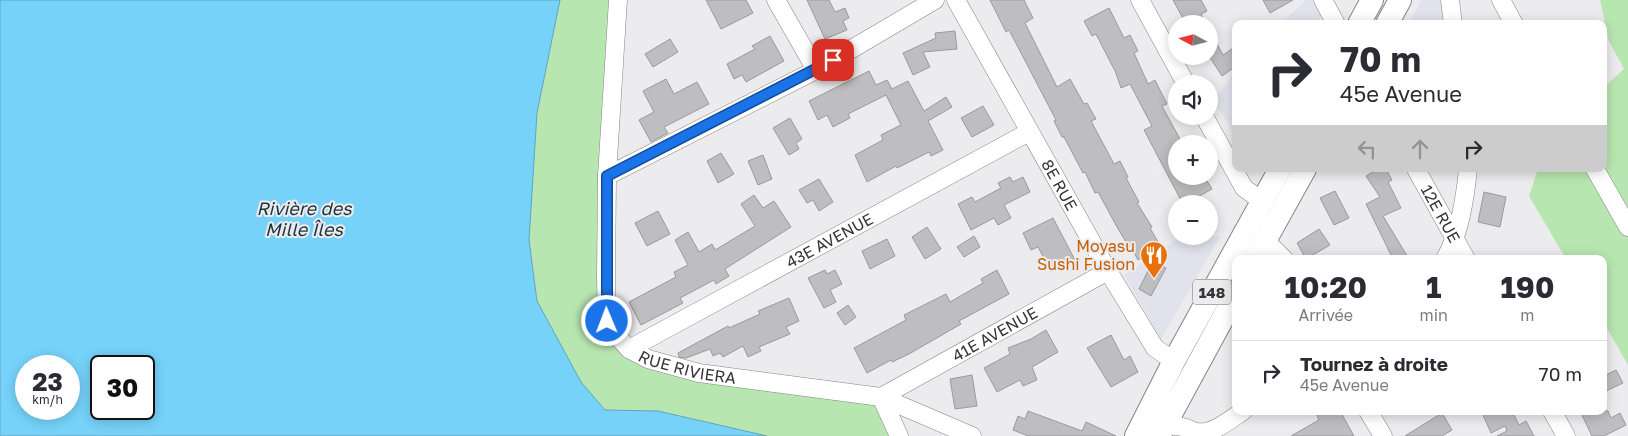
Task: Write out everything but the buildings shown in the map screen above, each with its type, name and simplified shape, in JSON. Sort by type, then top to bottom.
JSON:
[{"type":"main road","points":[[1361,20],[1372,0]]},
{"type":"main road","points":[[1389,20],[1400,0]]},
{"type":"main road","name":"148","points":[[1232,255],[1278,172]]},
{"type":"main road","points":[[1260,251],[1303,172]]},
{"type":"main road","name":"148","points":[[1151,429],[1174,361],[1232,256]]},
{"type":"main road","name":"148","points":[[1151,429],[1232,300]]},
{"type":"street","name":"RUE RIVIERA","points":[[618,0],[607,176],[607,321],[616,336],[630,349],[648,359],[698,372],[881,398],[972,436]]},
{"type":"street","points":[[776,0],[816,70]]},
{"type":"street","points":[[607,176],[816,70],[935,0]]},
{"type":"street","name":"8E RUE","points":[[956,0],[1108,271],[1155,348],[1174,361]]},
{"type":"street","points":[[1140,0],[1181,75]]},
{"type":"street","points":[[1323,0],[1334,20]]},
{"type":"street","points":[[1450,0],[1452,20]]},
{"type":"street","points":[[1501,0],[1512,20]]},
{"type":"street","points":[[1209,125],[1232,166]]},
{"type":"street","name":"43E AVENUE","points":[[630,349],[1029,132]]},
{"type":"street","points":[[1235,172],[1244,188],[1262,201]]},
{"type":"street","name":"12E RUE","points":[[1418,172],[1464,255]]},
{"type":"street","points":[[1447,255],[1455,238],[1468,172]]},
{"type":"street","points":[[1597,172],[1628,227]]},
{"type":"street","points":[[1260,251],[1273,248],[1280,255]]},
{"type":"street","name":"41E AVENUE","points":[[881,398],[1108,271]]},
{"type":"street","points":[[881,398],[899,436]]},
{"type":"street","points":[[1151,429],[1186,428],[1196,432],[1205,432],[1238,415]]},
{"type":"street","points":[[1370,415],[1382,436]]},
{"type":"street","points":[[1554,415],[1566,436]]},
{"type":"shaded area","points":[[1306,0],[1330,0],[1318,20],[1285,20]]},
{"type":"shaded area","points":[[1421,0],[1440,0],[1444,20],[1411,20]]},
{"type":"shaded area","points":[[1232,76],[1232,129],[1218,108],[1218,94]]},
{"type":"shaded area","points":[[1169,245],[1215,245],[1161,339],[1124,275]]},
{"type":"green space","points":[[560,0],[617,0],[606,321],[648,359],[881,397],[898,436],[767,436],[658,411],[605,410],[581,382],[537,301],[529,240],[537,113]]},
{"type":"green space","points":[[1600,0],[1628,0],[1628,365],[1607,328],[1607,255],[1564,255],[1529,196],[1537,172],[1607,172],[1607,84],[1624,69],[1609,41],[1607,20],[1604,20]]},
{"type":"water","name":"Rivière des Mille Îles","points":[[0,0],[560,0],[537,113],[529,240],[537,301],[581,382],[605,410],[658,411],[767,436],[0,436]]},
{"type":"place","name":"Moyasu Sushi Fusion","points":[[1154,279]]},
{"type":"route","points":[[607,321],[607,176],[833,60]]}]
